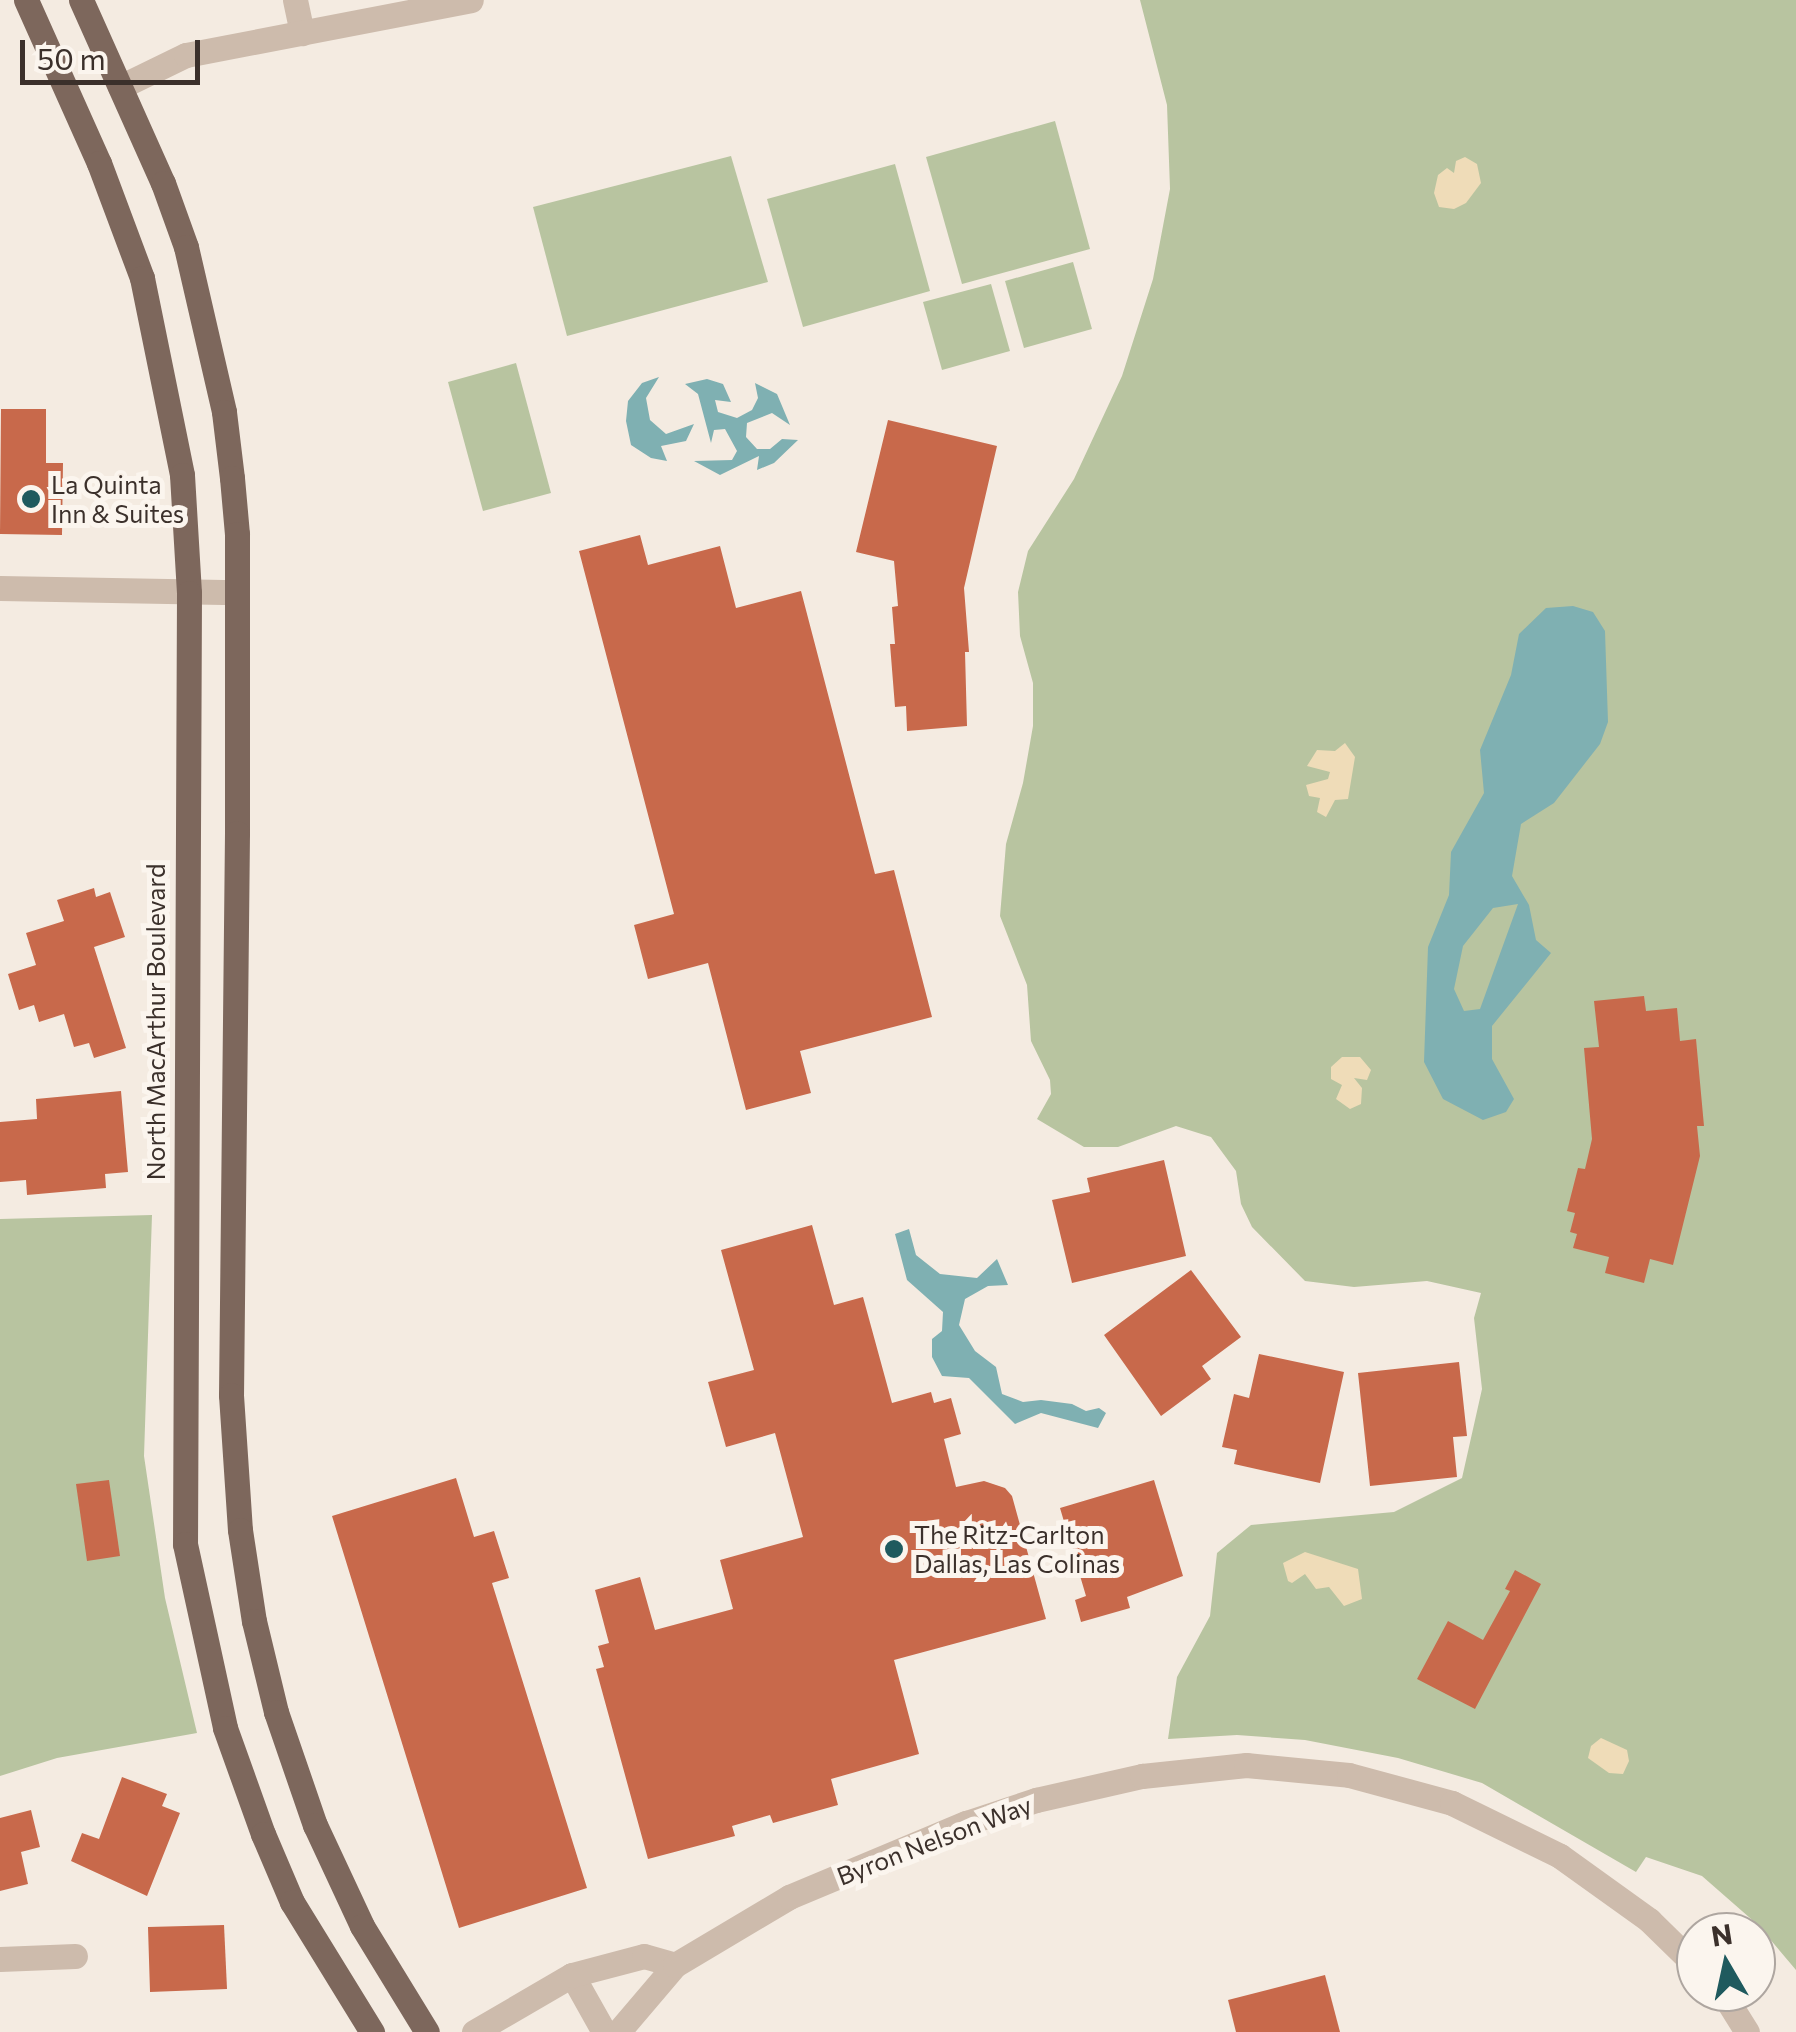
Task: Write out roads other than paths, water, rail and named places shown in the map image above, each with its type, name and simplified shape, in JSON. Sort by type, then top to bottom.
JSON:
[{"type":"main road","name":"North MacArthur Boulevard","points":[[26,0],[99,162],[142,278],[182,475],[189,593],[183,1204],[185,1544],[225,1728],[263,1834],[292,1902],[372,2032]]},
{"type":"main road","points":[[81,0],[163,182],[202,308],[230,462],[237,592],[232,1395],[240,1530],[254,1621],[276,1712],[314,1825],[362,1926],[428,2032]]},
{"type":"street","points":[[295,0],[302,33]]},
{"type":"street","points":[[120,87],[186,55],[471,0]]},
{"type":"street","points":[[0,588],[237,592]]},
{"type":"street","name":"Byron Nelson Way","points":[[618,2032],[675,1965],[790,1897],[966,1823],[1036,1800],[1142,1776],[1246,1765],[1348,1775],[1452,1803],[1560,1856],[1649,1920],[1676,1946]]},
{"type":"street","points":[[0,1959],[75,1956]]},
{"type":"street","points":[[474,2032],[572,1976],[644,1956],[675,1965]]},
{"type":"street","points":[[572,1976],[604,2032]]},
{"type":"water","points":[[659,377],[646,398],[650,420],[666,434],[694,424],[686,441],[661,446],[667,461],[651,458],[631,445],[626,421],[628,401],[642,383]]},
{"type":"water","points":[[707,379],[723,384],[731,402],[715,400],[718,412],[737,418],[752,410],[758,398],[755,383],[777,394],[790,425],[772,413],[747,423],[746,437],[757,449],[770,449],[782,439],[798,440],[774,463],[757,470],[759,456],[720,475],[694,461],[732,460],[737,451],[725,429],[714,430],[711,443],[698,394],[685,384]]},
{"type":"water","points":[[1573,606],[1593,612],[1605,631],[1608,722],[1600,744],[1554,803],[1521,824],[1512,876],[1529,905],[1536,940],[1551,953],[1492,1026],[1492,1059],[1514,1099],[1506,1112],[1483,1120],[1443,1099],[1424,1062],[1428,947],[1449,895],[1451,852],[1484,793],[1480,750],[1511,675],[1519,634],[1546,608]],"holes":[[[1518,904],[1480,1009],[1464,1011],[1454,989],[1463,946],[1493,908]]]},
{"type":"water","points":[[909,1229],[916,1255],[940,1274],[977,1278],[997,1259],[1008,1285],[988,1286],[965,1299],[959,1325],[975,1351],[996,1367],[1002,1394],[1023,1402],[1072,1404],[1086,1411],[1099,1408],[1106,1413],[1098,1428],[1041,1413],[1015,1424],[969,1378],[942,1376],[932,1357],[932,1339],[942,1331],[943,1312],[907,1280],[895,1234]]},
{"type":"place","name":"La Quinta Inn & Suites","points":[[31,499]]},
{"type":"place","name":"The Ritz-Carlton Dallas, Las Colinas","points":[[894,1549]]}]
